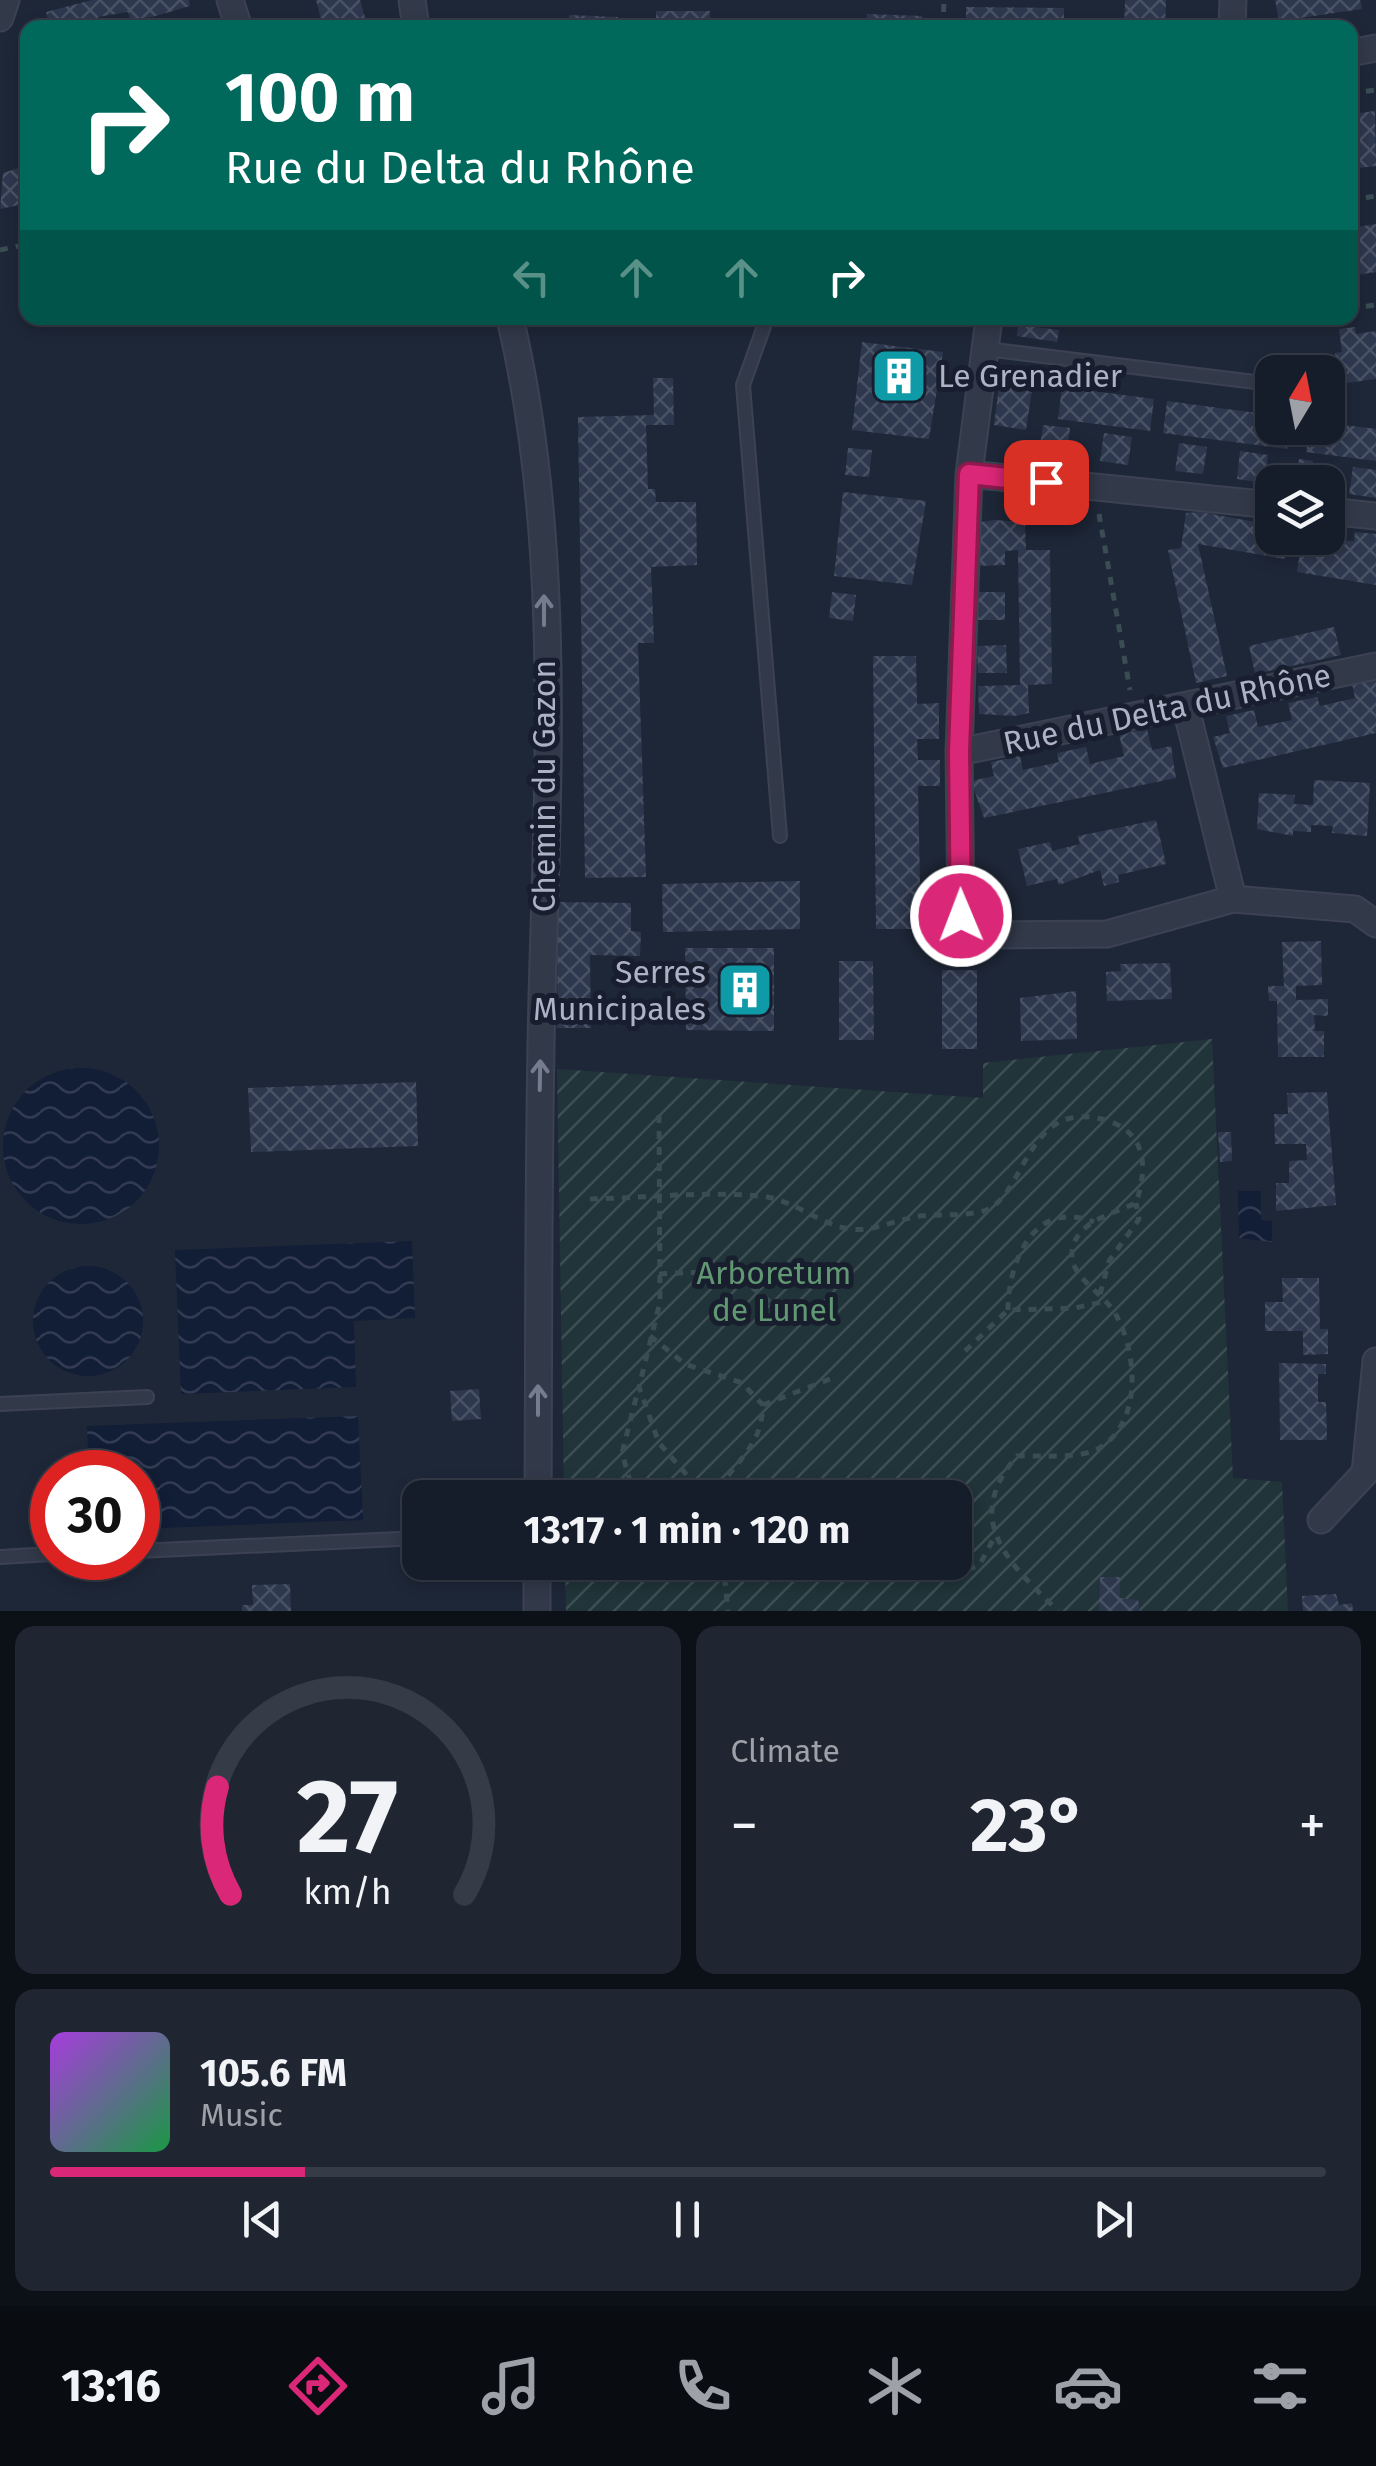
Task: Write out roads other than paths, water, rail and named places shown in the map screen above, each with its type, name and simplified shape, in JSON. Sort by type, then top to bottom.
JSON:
[{"type":"street","points":[[0,18],[6,0]]},
{"type":"street","name":"Chemin du Gazon","points":[[512,325],[524,375],[537,477],[544,584],[546,860],[538,1480]]},
{"type":"street","points":[[988,325],[969,474],[959,752],[961,916],[980,936],[1106,934],[1233,899],[1355,909],[1376,924]]},
{"type":"street","points":[[969,474],[1255,503]]},
{"type":"street","points":[[1345,513],[1376,516]]},
{"type":"street","name":"Rue du Delta du Rhône","points":[[959,752],[1376,666]]},
{"type":"street","points":[[1186,708],[1233,899]]},
{"type":"street","points":[[1321,1520],[1365,1473],[1376,1362]]},
{"type":"street","points":[[537,1611],[538,1580]]},
{"type":"lane","points":[[764,325],[743,385],[780,836]]},
{"type":"lane","points":[[986,349],[1255,382]]},
{"type":"lane","points":[[0,1404],[147,1397]]},
{"type":"lane","points":[[160,1549],[402,1539]]},
{"type":"lane","points":[[0,1557],[30,1555]]},
{"type":"water","points":[[81,1068],[111,1074],[136,1091],[153,1116],[159,1146],[153,1176],[136,1201],[111,1218],[81,1224],[51,1218],[26,1201],[9,1176],[3,1146],[9,1116],[26,1091],[51,1074]]},
{"type":"water","points":[[1238,1191],[1261,1191],[1261,1220],[1272,1221],[1272,1242],[1239,1238]]},
{"type":"water","points":[[412,1241],[415,1318],[354,1321],[356,1387],[181,1394],[175,1250]]},
{"type":"water","points":[[88,1266],[109,1270],[127,1282],[139,1300],[143,1321],[139,1342],[127,1360],[109,1372],[88,1376],[67,1372],[49,1360],[37,1342],[33,1321],[37,1300],[49,1282],[67,1270]]},
{"type":"water","points":[[358,1416],[363,1520],[160,1528],[160,1450],[88,1450],[87,1426]]},
{"type":"place","name":"Le Grenadier","points":[[899,376]]},
{"type":"place","name":"Serres Municipales","points":[[745,990]]},
{"type":"park label","name":"Arboretum de Lunel","points":[[774,1292]]}]
